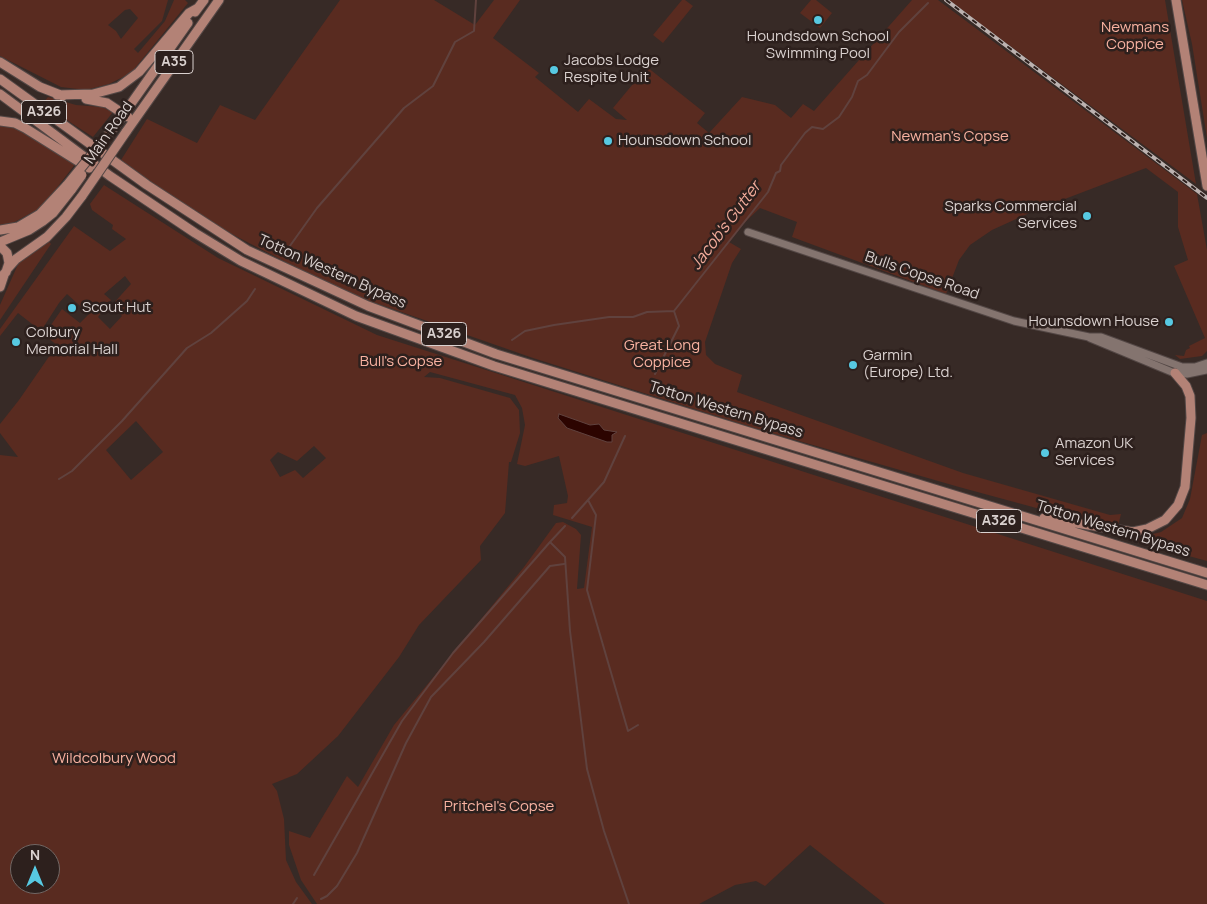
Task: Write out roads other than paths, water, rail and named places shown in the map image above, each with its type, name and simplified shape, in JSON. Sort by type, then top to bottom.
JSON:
[{"type":"main road","name":"Main Road","points":[[0,242],[29,230],[54,213],[70,187],[125,114],[204,0]]},
{"type":"main road","name":"Main Road","points":[[4,274],[16,259],[47,237],[66,217],[219,0]]},
{"type":"main road","points":[[1176,0],[1207,186]]},
{"type":"main road","points":[[57,95],[93,94],[118,87],[138,72],[189,13],[198,8]]},
{"type":"main road","points":[[0,62],[57,95],[102,101],[125,114],[129,128]]},
{"type":"main road","name":"Totton Western Bypass","points":[[0,79],[154,190],[247,250],[368,306],[496,354],[1207,572]]},
{"type":"main road","name":"Totton Western Bypass","points":[[0,94],[151,205],[241,261],[365,320],[494,366],[1207,585]]},
{"type":"main road","points":[[0,121],[25,128],[151,205]]},
{"type":"main road","points":[[0,230],[18,227],[40,214],[70,187]]},
{"type":"main road","points":[[0,246],[9,258],[0,288]]},
{"type":"main road","points":[[1002,510],[1125,532],[1147,530],[1165,520],[1178,505],[1185,487],[1191,418],[1190,396],[1186,386],[1176,373]]},
{"type":"street","name":"Bulls Copse Road","points":[[748,232],[1010,320],[1089,338],[1176,373],[1192,374],[1207,370]]},
{"type":"street","name":"Bulls Copse Road","points":[[1089,338],[1101,338],[1123,344],[1182,367],[1195,367],[1207,363]]},
{"type":"waterway","points":[[287,250],[317,208],[404,108],[433,86],[455,42],[474,31],[476,0]]},
{"type":"waterway","name":"Jacob's Gutter","points":[[512,340],[525,331],[554,325],[609,317],[633,317],[647,312],[674,311],[768,192],[776,173],[780,171],[781,165],[805,133],[812,127],[823,129],[839,117],[852,97],[858,81],[867,75],[899,32],[928,3]]},
{"type":"waterway","points":[[59,479],[72,471],[122,421],[187,348],[211,333],[247,301],[255,289]]},
{"type":"waterway","name":"Jacob's Gutter","points":[[655,374],[679,326],[674,311]]},
{"type":"waterway","points":[[572,518],[604,482],[625,436]]},
{"type":"waterway","points":[[588,500],[596,515],[587,590],[628,731],[638,725]]},
{"type":"waterway","points":[[565,526],[550,542],[565,557],[570,631],[587,769],[604,831],[629,904]]},
{"type":"waterway","points":[[314,875],[402,721],[453,653],[550,542]]},
{"type":"waterway","points":[[321,899],[337,886],[357,853],[406,743],[431,697],[484,642],[550,566],[564,564]]},
{"type":"waterway","points":[[293,904],[297,898]]},
{"type":"railway","points":[[946,0],[1207,198]]},
{"type":"place","name":"Houndsdown School Swimming Pool","points":[[818,20]]},
{"type":"place","name":"Jacobs Lodge Respite Unit","points":[[554,70]]},
{"type":"place","name":"Hounsdown School","points":[[608,141]]},
{"type":"place","name":"Sparks Commercial Services","points":[[1087,216]]},
{"type":"place","name":"Scout Hut","points":[[72,308]]},
{"type":"place","name":"Hounsdown House","points":[[1169,322]]},
{"type":"place","name":"Colbury Memorial Hall","points":[[16,342]]},
{"type":"place","name":"Garmin (Europe) Ltd.","points":[[853,365]]},
{"type":"place","name":"Amazon UK Services","points":[[1045,453]]},
{"type":"park label","name":"Newmans Coppice","points":[[1135,36]]},
{"type":"park label","name":"Newman's Copse","points":[[950,137]]},
{"type":"park label","name":"Great Long Coppice","points":[[662,354]]},
{"type":"park label","name":"Bull's Copse","points":[[401,362]]},
{"type":"park label","name":"Wildcolbury Wood","points":[[114,759]]},
{"type":"park label","name":"Pritchel's Copse","points":[[499,807]]}]
